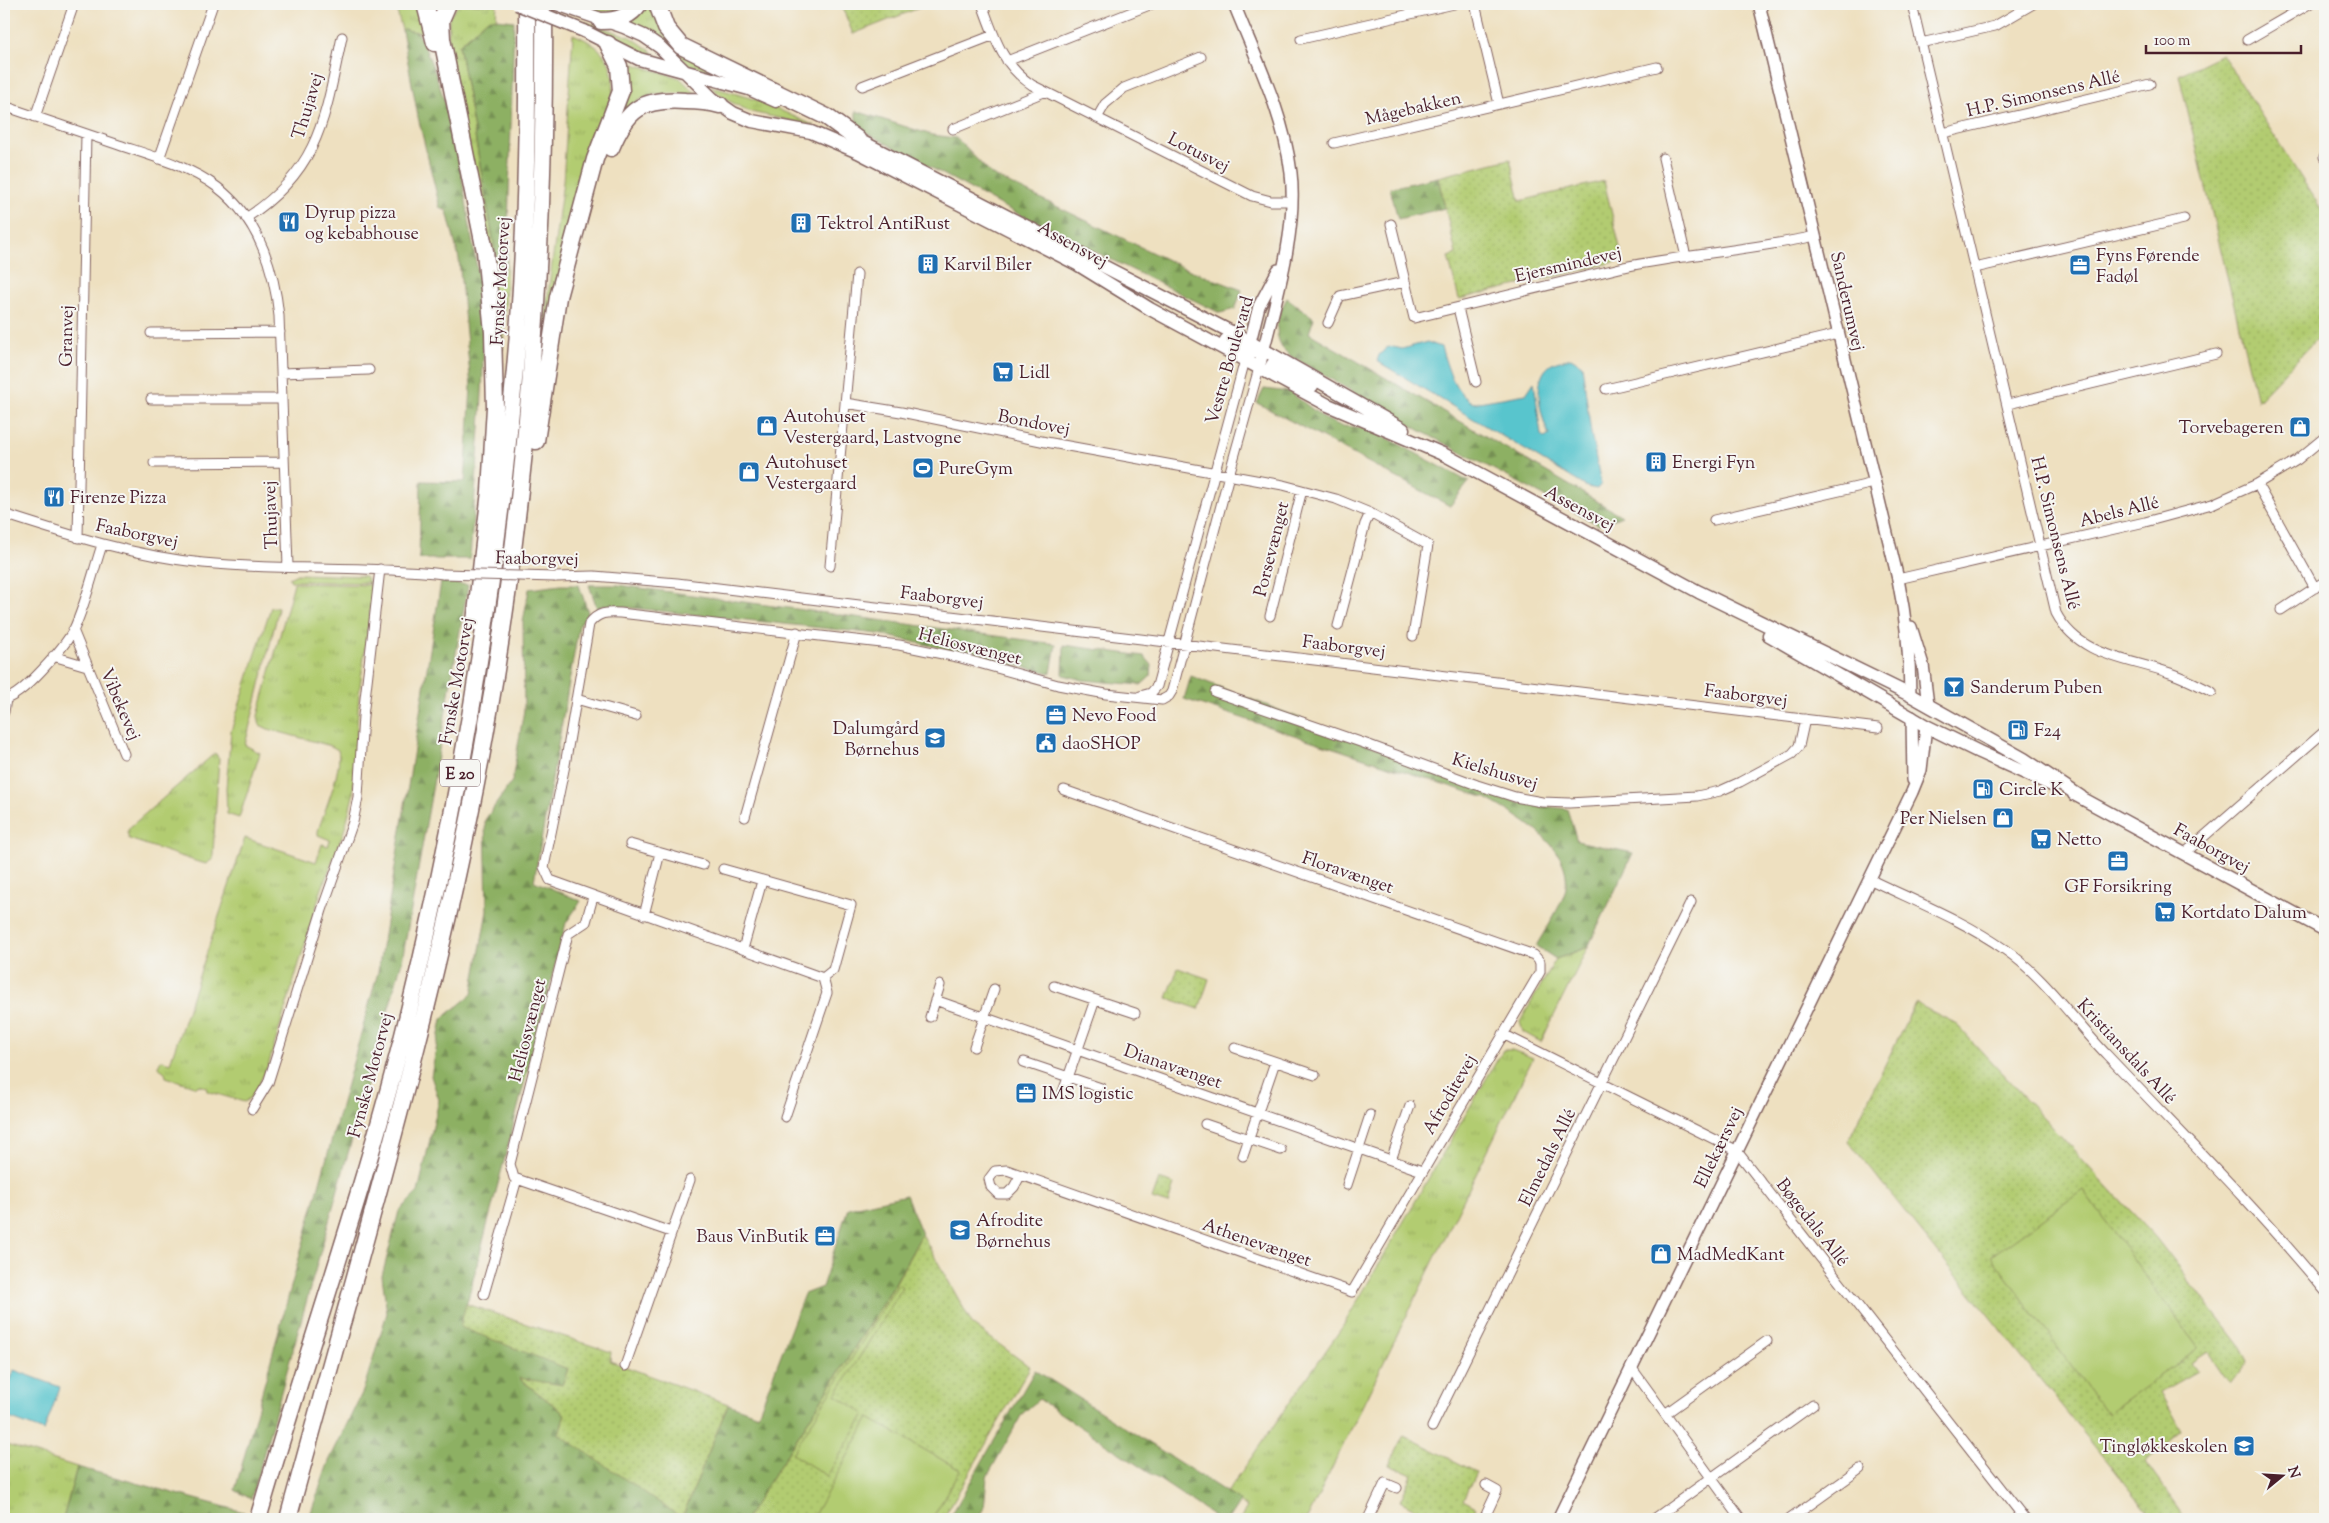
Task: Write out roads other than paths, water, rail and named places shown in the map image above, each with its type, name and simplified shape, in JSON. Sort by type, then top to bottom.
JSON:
[{"type":"highway","points":[[425,4],[475,198]]},
{"type":"highway","points":[[448,4],[441,20],[442,39],[485,251],[491,309],[495,408],[490,491],[467,687],[462,766]]},
{"type":"highway","name":"Fynske Motorvej","points":[[258,1519],[397,1055],[433,910],[462,766],[496,552],[516,366],[526,177],[527,4]]},
{"type":"highway","name":"Fynske Motorvej","points":[[288,1519],[414,1060],[462,854],[482,750],[512,553],[531,386],[543,175],[544,4]]},
{"type":"highway","points":[[601,21],[610,21],[626,16],[639,4]]},
{"type":"highway","points":[[657,4],[666,28],[681,46],[828,117],[857,139]]},
{"type":"highway","points":[[512,553],[531,480],[558,298],[594,159],[621,91],[619,66],[608,44]]},
{"type":"highway","points":[[577,226],[619,128],[631,113],[644,104],[660,100],[707,102],[720,105]]},
{"type":"main road","name":"Assensvej","points":[[517,4],[584,31],[639,59],[749,89],[857,139],[1326,393],[1382,416],[1445,456],[1699,592],[1928,705]]},
{"type":"main road","name":"Assensvej","points":[[557,4],[601,21],[624,27],[644,36],[660,47],[720,105],[733,113],[752,121],[811,132],[832,140],[1077,264],[1150,308],[1247,351]]},
{"type":"main road","points":[[1247,351],[1252,357],[1262,359]]},
{"type":"main road","name":"Assensvej","points":[[1262,359],[1328,405],[1445,456]]},
{"type":"main road","name":"Assensvej","points":[[1699,592],[1718,606],[1926,726]]},
{"type":"main road","points":[[1910,695],[1912,717]]},
{"type":"main road","points":[[1926,726],[1928,705]]},
{"type":"main road","name":"Faaborgvej","points":[[1928,705],[2024,759],[2081,798]]},
{"type":"main road","name":"Faaborgvej","points":[[1926,726],[2081,798],[2325,930]]},
{"type":"street","points":[[35,117],[74,4]]},
{"type":"street","points":[[159,159],[214,4]]},
{"type":"street","name":"Lotusvej","points":[[982,4],[994,36],[1014,72],[1044,92],[1252,196],[1271,201],[1291,200]]},
{"type":"street","points":[[1007,61],[1152,4]]},
{"type":"street","name":"Vestre Boulevard","points":[[1185,644],[1229,475],[1262,359],[1284,260],[1290,222],[1291,200],[1288,155],[1278,112],[1234,4]]},
{"type":"street","points":[[1302,39],[1454,4]]},
{"type":"street","points":[[1475,4],[1499,104]]},
{"type":"street","name":"Sanderumvej","points":[[1759,4],[1904,606],[1923,664],[1928,705]]},
{"type":"street","name":"H.P. Simonsens Allé","points":[[1912,4],[2056,612],[2061,623],[2078,641],[2099,651],[2185,678],[2212,692]]},
{"type":"street","points":[[1921,43],[1995,26],[2033,4]]},
{"type":"street","points":[[2247,40],[2309,4]]},
{"type":"street","points":[[862,86],[994,36]]},
{"type":"street","name":"Thujavej","points":[[246,218],[287,185],[310,153],[319,135],[325,114],[342,37]]},
{"type":"street","points":[[1097,118],[1105,104],[1124,88],[1201,57]]},
{"type":"street","name":"Mågebakken","points":[[1334,143],[1657,67]]},
{"type":"street","name":"H.P. Simonsens Allé","points":[[1943,133],[2150,84]]},
{"type":"street","points":[[953,129],[1044,92]]},
{"type":"street","name":"Thujavej","points":[[4,106],[159,159],[198,175],[217,187],[246,218],[260,241],[270,264],[276,289],[280,332],[288,566]]},
{"type":"street","name":"Granvej","points":[[78,538],[86,134]]},
{"type":"street","points":[[1663,158],[1686,257]]},
{"type":"street","points":[[1975,268],[2184,219]]},
{"type":"street","name":"Ejersmindevej","points":[[1391,224],[1414,318],[1624,267],[1749,249],[1815,236]]},
{"type":"street","name":"Vestre Boulevard","points":[[1170,642],[1259,306],[1284,260]]},
{"type":"street","points":[[830,566],[858,274]]},
{"type":"street","points":[[1328,323],[1340,296],[1404,282]]},
{"type":"street","points":[[1458,308],[1476,382]]},
{"type":"street","points":[[151,333],[280,332]]},
{"type":"street","points":[[1606,389],[1838,334]]},
{"type":"street","points":[[2008,404],[2216,354]]},
{"type":"street","points":[[281,373],[369,370]]},
{"type":"street","points":[[151,399],[282,399]]},
{"type":"street","name":"Bondovej","points":[[845,403],[901,412],[1046,442],[1216,473]]},
{"type":"street","name":"Abels Allé","points":[[1898,580],[2212,504],[2257,484],[2297,460],[2325,437]]},
{"type":"street","name":"Thujavej","points":[[154,463],[284,462]]},
{"type":"street","points":[[1216,473],[1229,475]]},
{"type":"street","name":"Porsevænget","points":[[1229,475],[1336,499],[1370,513],[1428,545],[1413,636]]},
{"type":"street","points":[[1714,520],[1874,483]]},
{"type":"street","points":[[2257,484],[2315,588]]},
{"type":"street","name":"Porsevænget","points":[[1270,616],[1302,490]]},
{"type":"street","points":[[1338,626],[1365,524],[1370,513]]},
{"type":"street","name":"Faaborgvej","points":[[4,514],[102,545],[204,563],[380,569],[443,574],[555,577],[594,576],[677,583],[1878,728]]},
{"type":"street","points":[[4,712],[5,699],[20,692],[74,630],[102,545]]},
{"type":"street","points":[[252,1109],[268,1083],[322,910],[353,822],[358,797],[363,716],[380,569]]},
{"type":"street","points":[[2281,610],[2325,581]]},
{"type":"street","name":"Sanderumvej","points":[[1904,606],[1910,665],[1910,695]]},
{"type":"street","name":"Heliosvænget","points":[[823,978],[550,880],[544,867],[576,699],[586,634],[594,618],[601,613],[620,613],[797,632],[916,648],[1058,685],[1134,698],[1162,700],[1169,696],[1185,644]]},
{"type":"street","name":"Vibekevej","points":[[74,630],[124,754]]},
{"type":"street","points":[[745,817],[797,632]]},
{"type":"street","points":[[1134,698],[1151,693],[1157,686],[1170,642]]},
{"type":"street","name":"Vibekevej","points":[[53,656],[87,666]]},
{"type":"street","name":"Kielshusvej","points":[[1215,692],[1369,745],[1477,785],[1515,797],[1542,802],[1569,803],[1668,798],[1698,796],[1720,791],[1792,754],[1799,746],[1805,720]]},
{"type":"street","points":[[576,699],[636,716]]},
{"type":"street","name":"Ellekærsvej","points":[[1912,717],[1914,765],[1912,792]]},
{"type":"street","name":"Ellekærsvej","points":[[1558,1519],[1736,1150],[1912,792],[1921,770],[1926,726]]},
{"type":"street","points":[[2185,853],[2325,731]]},
{"type":"street","name":"Floravænget","points":[[1064,790],[1534,955],[1540,962],[1540,972],[1503,1034]]},
{"type":"street","points":[[630,844],[703,865]]},
{"type":"street","points":[[644,915],[660,853]]},
{"type":"street","points":[[723,869],[851,905],[833,970],[823,978],[827,993],[785,1117]]},
{"type":"street","name":"Kristiansdals Allé","points":[[1869,879],[1979,933],[2005,949],[2029,969],[2094,1041],[2287,1245],[2325,1291]]},
{"type":"street","points":[[742,949],[762,881]]},
{"type":"street","name":"Heliosvænget","points":[[484,1294],[517,1179],[514,1178],[510,1164],[568,934],[586,922],[593,897]]},
{"type":"street","name":"Elmedals Allé","points":[[1432,1427],[1691,902]]},
{"type":"street","points":[[930,1016],[940,985]]},
{"type":"street","points":[[1054,986],[1135,1013]]},
{"type":"street","points":[[974,1047],[994,988]]},
{"type":"street","name":"Dianavænget","points":[[935,1000],[1422,1171]]},
{"type":"street","points":[[1063,1092],[1095,1000]]},
{"type":"street","name":"Bøgedals Allé","points":[[1503,1034],[1736,1150],[2025,1519]]},
{"type":"street","name":"Afroditevej","points":[[1422,1171],[1503,1034]]},
{"type":"street","name":"Dianavænget","points":[[1235,1048],[1314,1076]]},
{"type":"street","points":[[1024,1062],[1101,1088]]},
{"type":"street","points":[[1243,1156],[1275,1062]]},
{"type":"street","points":[[1391,1160],[1410,1106]]},
{"type":"street","points":[[1347,1185],[1370,1115]]},
{"type":"street","points":[[1205,1124],[1281,1150]]},
{"type":"street","name":"Athenevænget","points":[[1020,1176],[1352,1292],[1422,1171]]},
{"type":"street","points":[[517,1179],[671,1232]]},
{"type":"street","points":[[625,1366],[690,1180]]},
{"type":"street","points":[[1666,1414],[1767,1341]]},
{"type":"street","points":[[1631,1367],[1741,1519]]},
{"type":"street","points":[[1654,1519],[1813,1405]]},
{"type":"street","points":[[1790,1519],[1860,1469]]},
{"type":"street","points":[[1368,1519],[1386,1483],[1397,1488]]},
{"type":"street","points":[[1484,1519],[1497,1490],[1486,1485]]},
{"type":"water","points":[[1427,342],[1441,347],[1456,386],[1473,403],[1526,394],[1534,382],[1541,435],[1545,438],[1549,435],[1543,418],[1539,387],[1545,370],[1552,364],[1571,358],[1582,365],[1591,433],[1601,484],[1597,489],[1587,487],[1377,361],[1379,355],[1389,346],[1402,349]]},
{"type":"water","points":[[14,1370],[60,1387],[44,1431],[4,1416],[4,1400]]},
{"type":"place","name":"Dyrup pizza og kebabhouse","points":[[289,222]]},
{"type":"place","name":"Tektrol AntiRust","points":[[801,223]]},
{"type":"place","name":"Karvil Biler","points":[[928,264]]},
{"type":"place","name":"Fyns Førende Fadøl","points":[[2080,265]]},
{"type":"place","name":"Lidl","points":[[1003,372]]},
{"type":"place","name":"Autohuset Vestergaard, Lastvogne","points":[[767,426]]},
{"type":"place","name":"Torvebageren","points":[[2300,427]]},
{"type":"place","name":"Energi Fyn","points":[[1656,462]]},
{"type":"place","name":"PureGym","points":[[923,468]]},
{"type":"place","name":"Autohuset Vestergaard","points":[[749,472]]},
{"type":"place","name":"Firenze Pizza","points":[[54,497]]},
{"type":"place","name":"Sanderum Puben","points":[[1954,687]]},
{"type":"place","name":"Nevo Food","points":[[1056,715]]},
{"type":"place","name":"F24","points":[[2018,730]]},
{"type":"place","name":"Dalumgård Børnehus","points":[[935,738]]},
{"type":"place","name":"daoSHOP","points":[[1046,743]]},
{"type":"place","name":"Circle K","points":[[1983,789]]},
{"type":"place","name":"Per Nielsen","points":[[2003,818]]},
{"type":"place","name":"Netto","points":[[2041,839]]},
{"type":"place","name":"GF Forsikring","points":[[2118,861]]},
{"type":"place","name":"Kortdato Dalum","points":[[2165,912]]},
{"type":"place","name":"IMS logistic","points":[[1026,1093]]},
{"type":"place","name":"Afrodite Børnehus","points":[[960,1230]]},
{"type":"place","name":"Baus VinButik","points":[[825,1236]]},
{"type":"place","name":"MadMedKant","points":[[1661,1254]]},
{"type":"place","name":"Tingløkkeskolen","points":[[2244,1446]]}]
